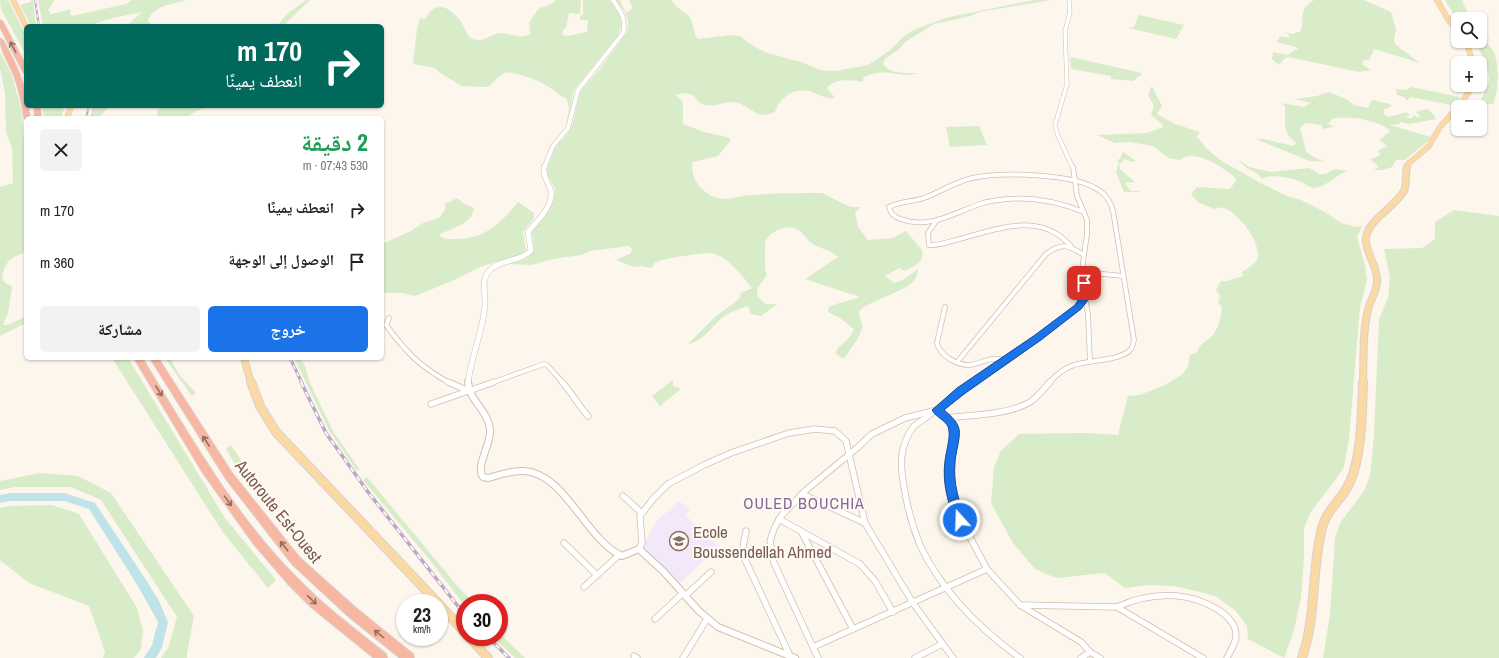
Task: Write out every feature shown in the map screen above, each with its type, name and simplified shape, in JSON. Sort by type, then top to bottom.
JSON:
[{"type":"highway","points":[[0,22],[24,68]]},
{"type":"highway","points":[[0,40],[17,73],[22,87],[24,99]]},
{"type":"highway","points":[[139,360],[206,470],[256,540],[293,582],[315,603],[382,658]]},
{"type":"highway","name":"Autoroute Est-Ouest","points":[[155,360],[229,476],[296,561],[352,612],[410,658]]},
{"type":"main road","points":[[13,0],[25,24]]},
{"type":"main road","points":[[1437,0],[1451,23]]},
{"type":"main road","points":[[1302,658],[1313,606],[1318,549],[1323,523],[1329,511],[1352,479],[1355,468],[1362,413],[1363,367],[1367,313],[1375,293],[1377,281],[1375,268],[1366,238],[1371,226],[1396,202],[1406,188],[1405,174],[1408,164],[1429,146],[1440,127],[1469,92]]},
{"type":"main road","points":[[245,360],[256,400],[265,418],[276,432],[429,594]]},
{"type":"main road","points":[[448,615],[456,623]]},
{"type":"main road","points":[[477,646],[488,658]]},
{"type":"street","points":[[612,0],[624,17],[624,30],[620,38],[578,90],[568,128],[553,146],[547,157],[543,174],[550,187],[551,198],[544,211],[528,232],[531,251],[527,255],[495,267],[488,272],[486,277],[483,289],[485,308],[470,371],[469,391],[489,420],[490,425],[488,444],[482,458],[480,469],[483,476],[488,478],[524,471],[542,476],[552,482],[584,523],[609,548],[619,555],[625,556],[638,549],[642,543],[639,520],[642,513],[670,483],[720,458],[766,440],[810,430],[832,430],[838,432],[844,438],[849,454],[865,523],[913,603],[953,658]]},
{"type":"street","points":[[1070,0],[1070,12],[1065,31],[1067,84],[1056,125],[1058,136],[1073,165],[1077,196],[1087,220],[1088,234],[1084,255],[1083,272],[1084,294],[1088,316],[1090,361]]},
{"type":"street","points":[[946,418],[1006,409],[1030,402],[1059,373],[1073,365],[1111,358],[1124,354],[1132,349],[1134,343],[1110,202],[1093,186],[1075,181],[1034,177],[980,177],[971,178],[924,198],[889,207],[891,213],[905,222],[916,224],[936,221],[981,204],[1005,199],[1036,198],[1052,200],[1084,212]]},
{"type":"street","points":[[936,221],[928,233],[929,245],[958,240],[1007,226],[1019,225],[1034,226],[1059,233],[1071,246],[1084,255]]},
{"type":"street","points":[[958,361],[1040,260],[1052,249],[1064,245],[1071,246]]},
{"type":"street","points":[[1083,272],[1123,276]]},
{"type":"street","points":[[1020,658],[994,639],[977,624],[932,565],[920,542],[905,495],[900,463],[902,442],[906,434],[914,426],[1078,307],[1083,300],[1084,294]]},
{"type":"street","points":[[945,307],[937,348],[942,354],[967,365],[972,365],[991,359],[1007,359]]},
{"type":"street","points":[[389,318],[386,325],[402,347],[420,362],[458,388],[469,391]]},
{"type":"street","points":[[431,404],[544,364],[575,397],[577,403],[588,416]]},
{"type":"street","points":[[818,658],[773,562],[770,542],[772,530],[779,519],[820,476],[861,445],[867,437],[880,429],[922,412],[937,410],[953,426],[955,433],[950,463],[953,499],[964,528],[987,569],[1020,605],[1081,642],[1090,652],[1100,658]]},
{"type":"street","points":[[802,494],[865,523]]},
{"type":"street","points":[[623,496],[642,513]]},
{"type":"street","points":[[779,519],[860,564],[875,581],[893,612]]},
{"type":"street","points":[[746,531],[742,553],[793,657]]},
{"type":"street","points":[[802,533],[853,629]]},
{"type":"street","points":[[564,543],[597,576]]},
{"type":"street","points":[[638,549],[672,580],[683,595],[707,619],[723,629],[793,657]]},
{"type":"street","points":[[584,587],[619,555]]},
{"type":"street","points":[[814,647],[987,569]]},
{"type":"street","points":[[655,620],[711,572]]},
{"type":"street","points":[[1020,605],[1117,607],[1130,600],[1141,597],[1183,597],[1206,603],[1219,610],[1230,619],[1235,627],[1235,639],[1227,658]]},
{"type":"street","points":[[1117,607],[1203,658]]},
{"type":"street","points":[[682,658],[707,619]]},
{"type":"street","points":[[915,658],[942,644]]},
{"type":"street","points":[[1081,658],[1090,652]]},
{"type":"shaded area","name":"Ecole Boussendellah Ahmed","points":[[679,501],[690,510],[685,515],[718,546],[680,583],[642,547],[657,521]]},
{"type":"green space","points":[[0,0],[8,0],[24,32],[24,51],[1,9]]},
{"type":"green space","points":[[31,0],[33,0],[36,24],[30,24],[20,5],[31,2]]},
{"type":"green space","points":[[38,0],[54,1],[48,10],[51,14],[71,9],[70,14],[72,16],[126,4],[132,0],[187,0],[159,8],[154,12],[148,21],[150,24],[127,24],[142,12],[113,18],[94,24],[43,24]]},
{"type":"green space","points":[[306,0],[310,0],[286,24],[279,24],[287,14]]},
{"type":"green space","points":[[555,0],[581,0],[580,14],[569,13],[566,27],[563,30],[562,35],[568,36],[587,32],[588,21],[580,19],[583,14],[583,0],[609,0],[618,12],[621,20],[618,35],[574,90],[566,128],[569,108],[567,99],[560,96],[548,86],[522,75],[505,73],[488,87],[462,86],[440,73],[435,68],[413,64],[417,29],[420,18],[425,19],[433,9],[437,7],[446,8],[455,14],[470,38],[479,40],[500,33],[519,36],[526,36],[530,34],[529,23],[538,9],[553,3]]},
{"type":"green space","points":[[616,0],[620,0],[626,13],[633,8],[629,0],[672,0],[675,5],[690,18],[698,39],[730,35],[740,36],[753,46],[767,53],[804,63],[820,70],[835,71],[868,65],[889,51],[904,36],[916,29],[949,17],[1034,0],[1051,0],[979,12],[971,16],[934,24],[905,42],[899,49],[885,59],[883,63],[885,67],[893,71],[918,73],[904,75],[885,72],[864,77],[862,82],[848,80],[839,81],[827,88],[835,98],[825,97],[803,90],[793,92],[780,102],[775,112],[764,115],[757,113],[737,102],[728,102],[709,106],[701,104],[693,95],[685,93],[676,95],[683,102],[683,124],[704,132],[727,137],[731,140],[718,156],[693,162],[692,168],[695,179],[707,193],[718,198],[727,199],[761,194],[822,193],[845,205],[861,207],[855,212],[858,227],[868,240],[893,238],[906,231],[922,250],[922,258],[918,263],[905,271],[899,268],[885,276],[894,283],[903,280],[918,269],[916,277],[907,287],[865,306],[859,311],[862,325],[861,330],[844,359],[836,354],[837,349],[850,337],[854,329],[840,318],[828,312],[829,307],[860,297],[805,279],[838,257],[813,244],[796,229],[783,228],[773,232],[765,243],[765,269],[767,275],[757,289],[758,297],[765,304],[777,304],[761,316],[751,314],[748,306],[731,312],[722,318],[698,340],[688,344],[715,317],[739,299],[741,293],[752,288],[736,269],[721,256],[711,253],[700,254],[661,260],[654,263],[652,268],[641,266],[634,267],[616,260],[631,253],[632,249],[629,246],[590,251],[581,255],[553,259],[532,265],[509,264],[526,259],[534,250],[532,232],[553,203],[555,189],[548,175],[547,169],[554,151],[557,144],[566,136],[572,126],[581,90],[599,70],[627,32],[627,19],[624,11]]},
{"type":"green space","points":[[1314,0],[1364,0],[1391,12],[1396,29],[1394,40],[1396,45],[1420,63],[1374,49],[1369,60],[1364,60],[1362,64],[1371,70],[1359,72],[1288,57],[1279,65],[1272,59],[1273,52],[1287,55],[1299,48],[1277,42],[1280,36],[1290,38],[1288,34],[1283,32],[1293,34],[1301,31],[1304,10]]},
{"type":"green space","points":[[1445,0],[1462,0],[1467,12],[1452,12]]},
{"type":"green space","points":[[1139,15],[1184,25],[1176,39],[1128,28],[1134,27]]},
{"type":"green space","points":[[1487,41],[1495,54],[1498,79],[1493,104],[1487,106],[1487,100],[1481,100],[1485,92],[1487,92],[1489,82],[1487,56],[1482,56],[1478,48],[1487,48]]},
{"type":"green space","points":[[0,52],[11,73],[21,108],[24,143],[24,253],[12,258],[3,272],[2,278],[5,283],[12,286],[8,313],[3,325],[8,325],[24,317],[24,324],[0,336],[0,187],[13,183],[12,148],[6,132],[5,93],[0,69]]},
{"type":"green space","points":[[1070,57],[1142,73],[1133,81],[1111,79],[1111,76],[1071,69]]},
{"type":"green space","points":[[1152,86],[1162,106],[1157,114],[1175,124],[1200,133],[1196,137],[1220,160],[1289,197],[1299,199],[1325,212],[1341,223],[1356,227],[1362,226],[1357,237],[1365,265],[1367,280],[1360,307],[1349,439],[1344,467],[1310,513],[1304,528],[1304,559],[1301,597],[1294,630],[1284,658],[1248,639],[1247,626],[1236,611],[1217,597],[1173,586],[1149,585],[1125,588],[1105,573],[1056,578],[1035,569],[1013,543],[991,503],[994,467],[1001,451],[1019,434],[1085,433],[1118,435],[1128,396],[1140,395],[1165,385],[1183,374],[1188,366],[1190,355],[1197,352],[1201,345],[1214,334],[1218,327],[1222,307],[1218,302],[1220,296],[1216,290],[1221,281],[1228,281],[1243,276],[1242,272],[1257,260],[1258,253],[1256,245],[1245,225],[1237,217],[1229,210],[1221,207],[1214,209],[1198,202],[1191,194],[1197,187],[1230,189],[1237,179],[1232,175],[1218,165],[1201,158],[1194,156],[1186,157],[1180,160],[1168,158],[1153,146],[1130,142],[1115,143],[1097,135],[1147,133],[1163,127],[1162,124],[1151,115],[1154,105],[1148,96]]},
{"type":"green space","points":[[1411,87],[1460,97],[1458,100],[1451,100],[1451,105],[1411,97],[1407,100],[1404,97],[1397,95],[1396,89],[1406,90]]},
{"type":"green space","points":[[1329,92],[1346,99],[1354,105],[1368,108],[1372,100],[1390,104],[1392,106],[1384,110],[1384,114],[1389,117],[1407,112],[1410,115],[1407,116],[1407,118],[1412,118],[1414,115],[1419,118],[1419,115],[1416,113],[1417,111],[1428,109],[1436,119],[1410,124],[1400,122],[1399,124],[1390,125],[1431,137],[1405,160],[1396,160],[1392,167],[1383,170],[1373,170],[1378,168],[1378,166],[1370,159],[1379,156],[1380,154],[1378,151],[1387,146],[1379,140],[1385,136],[1384,135],[1389,133],[1389,130],[1384,126],[1362,119],[1338,118],[1332,119],[1328,124],[1334,127],[1322,129],[1322,125],[1305,123],[1300,128],[1306,151],[1310,155],[1325,162],[1310,161],[1256,139],[1264,139],[1293,146],[1296,143],[1288,135],[1285,127],[1285,106],[1281,103],[1304,107],[1311,103],[1295,99],[1317,96]]},
{"type":"green space","points":[[42,108],[64,108],[62,116],[44,116]]},
{"type":"green space","points":[[92,108],[107,108],[101,116],[90,116]]},
{"type":"green space","points":[[159,108],[204,108],[190,116],[159,116],[157,111]]},
{"type":"green space","points":[[979,126],[987,145],[950,147],[946,127]]},
{"type":"green space","points":[[1123,152],[1136,161],[1133,162],[1124,159],[1119,165],[1120,169],[1135,182],[1125,183],[1131,191],[1139,192],[1124,192],[1116,172],[1119,162],[1117,160],[1120,159]]},
{"type":"green space","points":[[1239,160],[1249,167],[1271,172],[1309,168],[1319,174],[1325,174],[1335,169],[1348,171],[1319,187],[1313,188],[1297,180],[1276,176],[1270,176],[1262,179]]},
{"type":"green space","points":[[457,198],[464,204],[474,208],[472,214],[465,222],[439,235],[446,238],[459,239],[469,238],[493,228],[518,202],[534,213],[534,218],[523,232],[526,250],[522,254],[480,267],[452,281],[415,296],[402,293],[384,293],[384,243],[411,231],[423,223],[439,218],[445,210],[445,204]]},
{"type":"green space","points":[[1454,210],[1499,216],[1499,658],[1323,658],[1330,614],[1335,538],[1340,523],[1364,491],[1370,475],[1374,434],[1379,319],[1388,298],[1390,277],[1384,249],[1422,248],[1435,239],[1435,222]]},
{"type":"green space","points":[[113,360],[129,360],[225,518],[276,580],[268,588],[222,531]]},
{"type":"green space","points":[[166,360],[171,360],[180,376],[196,393],[192,396]]},
{"type":"green space","points":[[295,360],[301,360],[305,366],[310,383],[333,431],[359,469],[357,471],[330,432]]},
{"type":"green space","points":[[673,380],[673,386],[679,388],[680,390],[663,403],[661,407],[652,396]]},
{"type":"green space","points":[[231,445],[261,491],[270,500],[265,504],[236,466],[226,449]]},
{"type":"green space","points":[[40,473],[78,476],[111,493],[194,616],[187,658],[161,658],[168,648],[177,617],[101,500],[71,487],[15,487],[0,490],[0,481]]},
{"type":"green space","points":[[367,477],[465,594],[456,594],[429,559],[363,480]]},
{"type":"green space","points":[[52,505],[79,514],[137,608],[143,631],[141,649],[134,658],[103,658],[105,652],[89,606],[29,583],[0,560],[0,508],[9,506]]},
{"type":"green space","points":[[508,642],[525,658],[515,658],[502,646],[508,646]]},
{"type":"waterway","points":[[0,499],[10,497],[64,497],[92,506],[142,583],[163,622],[157,647],[149,658]]},
{"type":"railway","points":[[35,0],[39,24]]},
{"type":"railway","points":[[86,116],[88,108]]},
{"type":"railway","points":[[291,360],[302,383]]},
{"type":"railway","points":[[301,382],[326,433],[368,492],[456,604]]},
{"type":"railway","points":[[497,646],[509,658]]},
{"type":"place","name":"Ecole Boussendellah Ahmed","points":[[679,541]]},
{"type":"district","name":"OULED BOUCHIA","points":[[804,503]]},
{"type":"route","points":[[960,520],[950,484],[951,450],[955,433],[950,421],[937,410],[961,391],[1038,338],[1078,307],[1083,300],[1084,283]]}]
